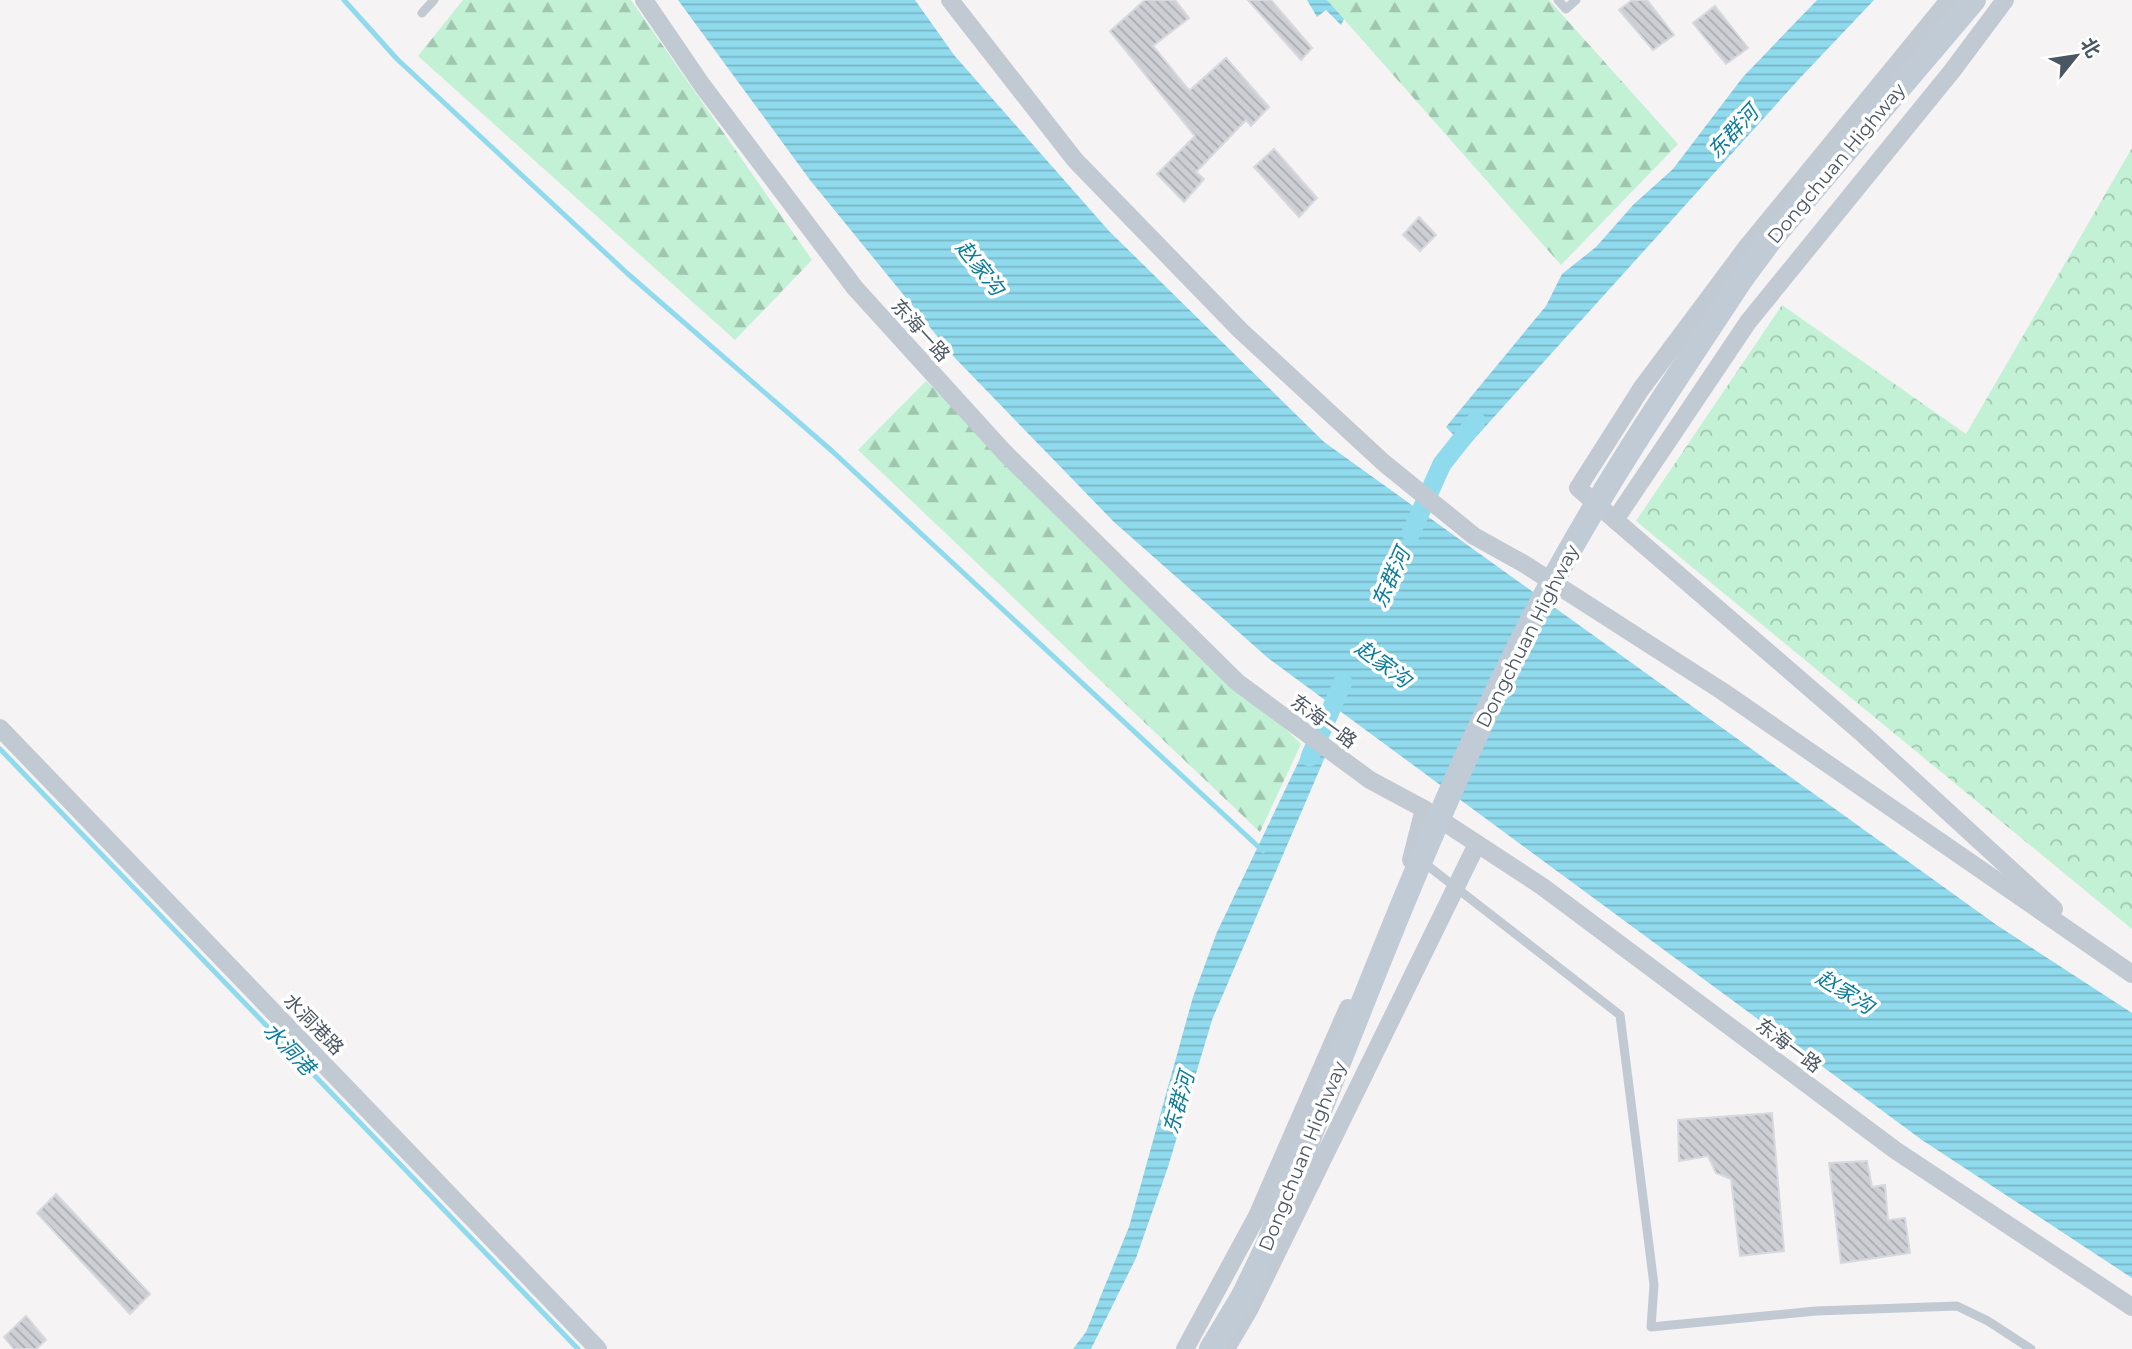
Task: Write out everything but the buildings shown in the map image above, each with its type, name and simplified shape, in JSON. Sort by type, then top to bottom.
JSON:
[{"type":"street","name":"东海一路","points":[[644,0],[702,85],[855,288],[1004,452],[1237,682],[1370,780],[1424,809],[1543,887],[1895,1150],[2132,1307]]},
{"type":"street","points":[[950,0],[1075,160],[1240,330],[1384,463],[1474,536],[1526,565],[1722,691],[2132,974]]},
{"type":"street","points":[[1949,0],[1746,248],[1642,389],[1578,488],[1864,735],[2102,954]]},
{"type":"street","name":"Dongchuan Highway","points":[[1211,1349],[1243,1296],[1268,1244],[1468,753],[1538,608],[1607,484],[1772,237],[1974,0]]},
{"type":"street","points":[[1615,520],[1748,322],[1952,71],[2005,0]]},
{"type":"street","name":"水洞港路","points":[[0,728],[598,1349]]},
{"type":"street","points":[[1185,1349],[1257,1216],[1413,855],[1424,809]]},
{"type":"street","points":[[1226,1349],[1249,1310],[1477,844]]},
{"type":"lane","points":[[422,12],[434,0]]},
{"type":"lane","points":[[1558,0],[1566,9],[1576,0]]},
{"type":"lane","points":[[1413,855],[1620,1015],[1654,1285],[1651,1327],[1816,1311],[1957,1306],[1989,1321],[2031,1349]]},
{"type":"green space","points":[[463,0],[631,0],[812,260],[735,340],[418,56]]},
{"type":"green space","points":[[1327,0],[1549,0],[1678,144],[1561,265]]},
{"type":"green space","points":[[2132,148],[2132,929],[1636,521],[1782,305],[1966,434]]},
{"type":"green space","points":[[926,381],[1301,744],[1260,832],[858,450]]},
{"type":"water","name":"赵家沟","points":[[678,0],[915,0],[954,55],[1109,231],[1324,442],[1998,926],[2132,1013],[2132,1278],[1922,1140],[1268,658],[1114,522],[955,358],[810,180]]},
{"type":"water","points":[[1307,0],[1327,0],[1344,19],[1341,25],[1326,10],[1317,17]]},
{"type":"water","points":[[1817,0],[1874,0],[1800,78],[1466,448],[1446,427],[1546,306],[1562,274],[1596,247],[1634,204],[1673,169],[1743,77]]},
{"type":"water","points":[[1308,742],[1325,757],[1212,1020],[1168,1167],[1136,1258],[1091,1349],[1073,1349],[1086,1332],[1129,1227],[1193,997],[1217,932]]},
{"type":"waterway","points":[[344,0],[397,59],[628,274],[832,451],[1263,851]]},
{"type":"waterway","name":"东群河","points":[[1411,533],[1442,464],[1476,421]]},
{"type":"waterway","name":"东群河","points":[[1310,757],[1343,682]]},
{"type":"waterway","name":"水洞港","points":[[0,749],[578,1349]]}]
